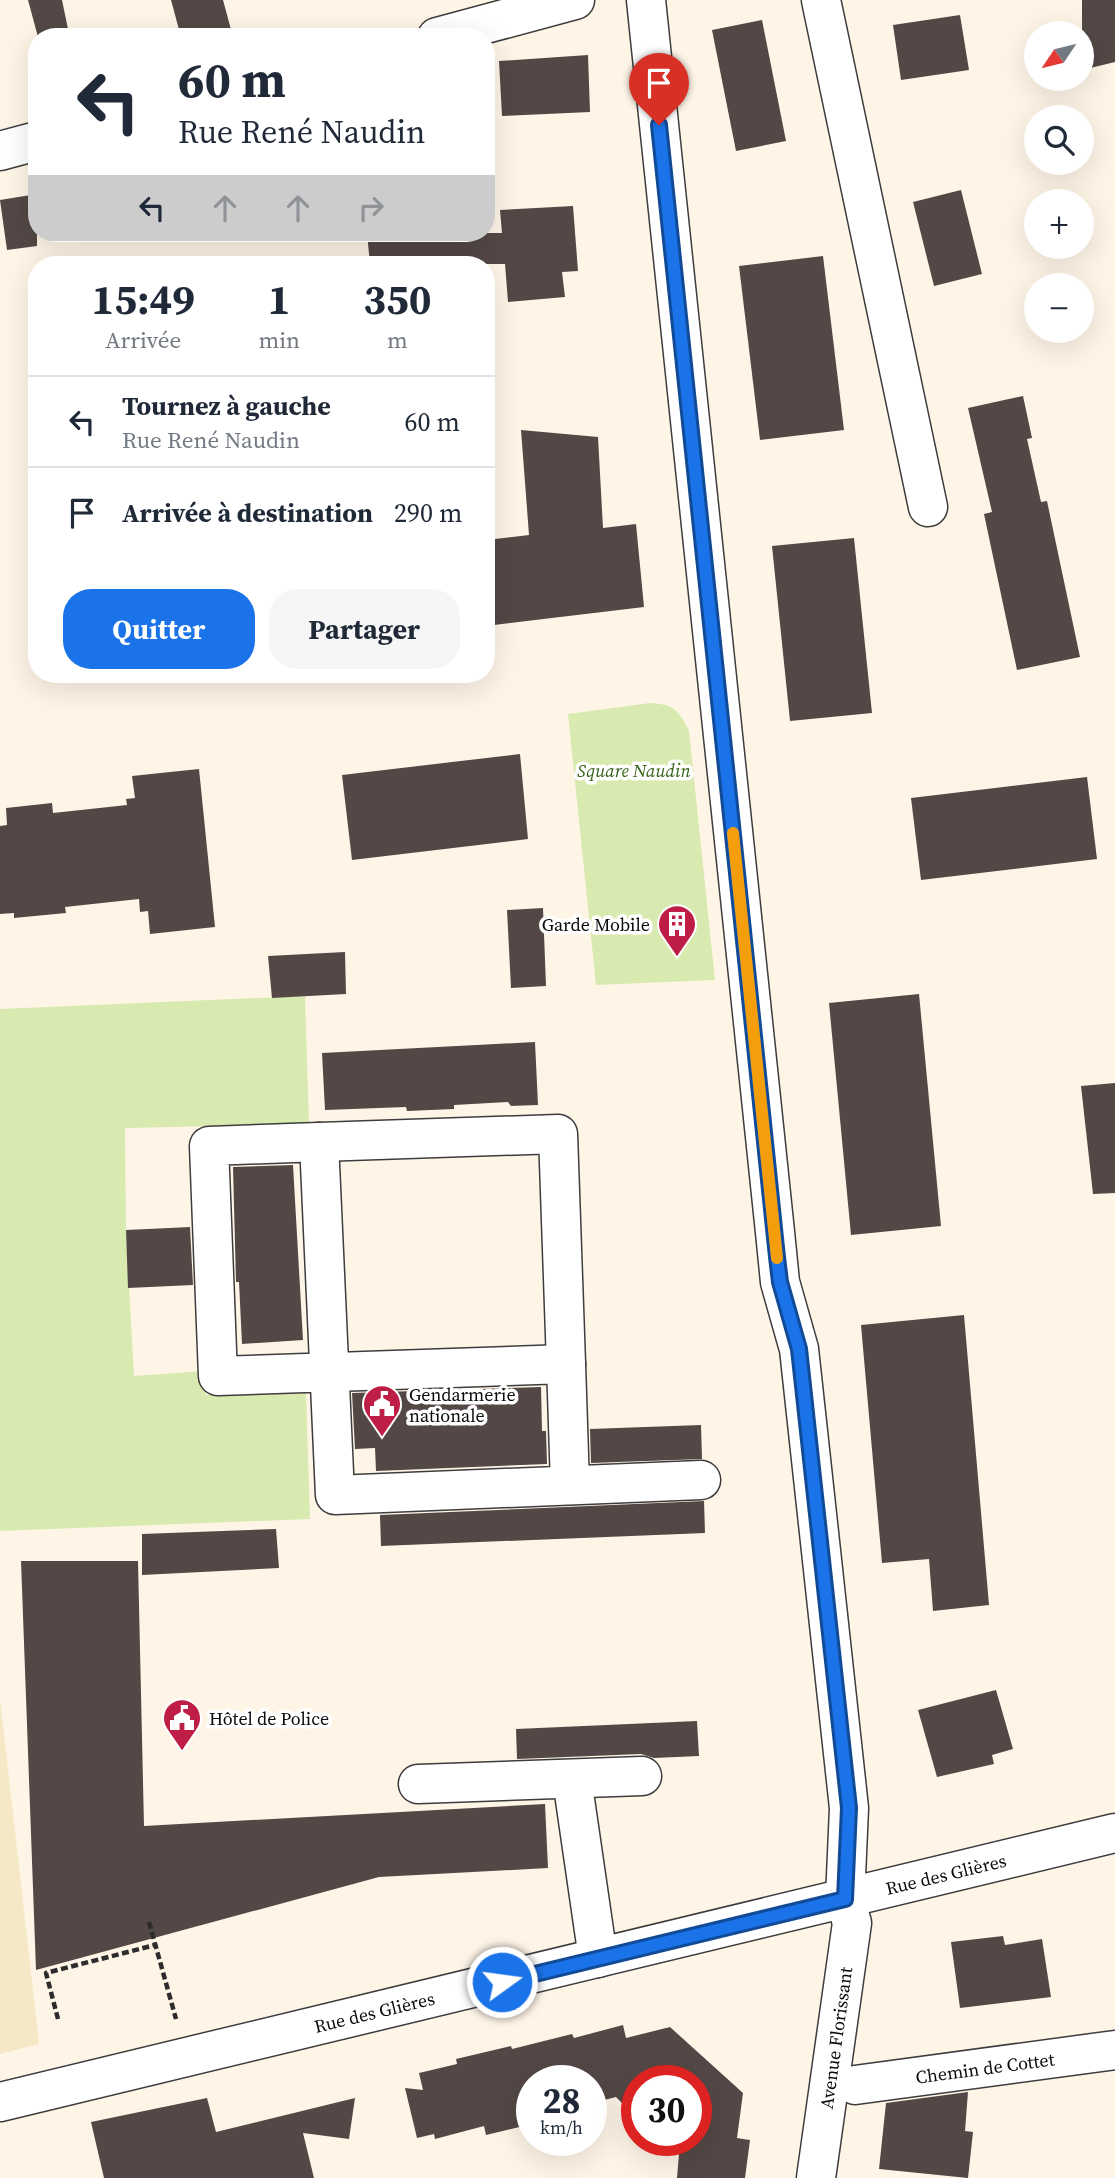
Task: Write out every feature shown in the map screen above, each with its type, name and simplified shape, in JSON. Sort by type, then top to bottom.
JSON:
[{"type":"street","points":[[471,28],[575,0]]},
{"type":"street","name":"Avenue Florissant","points":[[646,0],[780,1282],[799,1349],[849,1808],[845,1899],[852,1923],[816,2178]]},
{"type":"street","points":[[821,0],[928,507]]},
{"type":"street","points":[[0,151],[28,143]]},
{"type":"street","points":[[566,1364],[218,1376],[209,1146],[558,1134],[566,1364],[570,1485]]},
{"type":"street","points":[[319,1142],[335,1495],[701,1480]]},
{"type":"street","points":[[418,1784],[642,1776]]},
{"type":"street","points":[[572,1779],[598,1958]]},
{"type":"street","name":"Rue des Glières","points":[[0,2102],[1115,1833]]},
{"type":"street","name":"Chemin de Cottet","points":[[855,2085],[1115,2050]]},
{"type":"path","points":[[149,1922],[165,1981]]},
{"type":"path","points":[[58,2020],[46,1973],[155,1945]]},
{"type":"shaded area","points":[[0,1698],[39,2044],[0,2054]]},
{"type":"green space","name":"Square Naudin","points":[[650,703],[670,707],[682,718],[689,731],[715,980],[596,985],[568,714]]},
{"type":"green space","points":[[305,996],[309,1124],[125,1128],[126,1230],[134,1376],[203,1371],[206,1395],[306,1393],[310,1519],[0,1531],[0,1009]]},
{"type":"building","points":[[28,0],[62,0],[68,28],[36,28]]},
{"type":"building","points":[[171,0],[223,0],[231,28],[179,28]]},
{"type":"building","points":[[1082,0],[1115,0],[1115,62],[1094,67],[1094,21],[1082,21]]},
{"type":"building","points":[[960,15],[969,70],[901,80],[893,25]]},
{"type":"building","points":[[762,20],[786,141],[736,151],[712,30]]},
{"type":"building","points":[[588,55],[590,112],[502,116],[499,61]]},
{"type":"building","points":[[961,190],[982,274],[934,286],[913,202]]},
{"type":"building","points":[[28,195],[28,242],[37,242],[37,246],[7,250],[0,200]]},
{"type":"building","points":[[573,206],[578,271],[562,272],[565,297],[508,302],[505,264],[495,264],[495,256],[369,256],[368,242],[495,242],[495,233],[502,233],[500,210]]},
{"type":"building","points":[[823,256],[844,430],[760,440],[739,266]]},
{"type":"building","points":[[1023,396],[1032,438],[1027,439],[1041,502],[1047,501],[1080,657],[1017,670],[984,514],[992,512],[968,408]]},
{"type":"building","points":[[521,430],[598,437],[603,528],[636,524],[644,607],[495,625],[495,539],[529,535]]},
{"type":"building","points":[[854,538],[872,713],[790,721],[772,546]]},
{"type":"building","points":[[520,754],[528,839],[352,860],[342,775]]},
{"type":"building","points":[[199,769],[215,927],[150,934],[148,911],[140,912],[139,899],[65,907],[66,913],[14,918],[14,913],[0,914],[0,826],[7,825],[6,808],[52,803],[53,813],[127,805],[126,799],[135,798],[132,776]]},
{"type":"building","points":[[1087,777],[1097,859],[921,880],[911,798]]},
{"type":"building","points":[[543,908],[546,986],[511,988],[507,910]]},
{"type":"building","points":[[345,952],[346,994],[272,998],[268,956]]},
{"type":"building","points":[[919,994],[941,1226],[851,1235],[829,1003]]},
{"type":"building","points":[[535,1042],[538,1105],[511,1106],[508,1102],[454,1105],[454,1109],[407,1111],[406,1107],[325,1110],[322,1053]]},
{"type":"building","points":[[1115,1083],[1115,1193],[1093,1194],[1081,1086]]},
{"type":"building","points":[[293,1165],[303,1340],[242,1344],[239,1282],[236,1282],[233,1167]]},
{"type":"building","points":[[190,1227],[193,1285],[128,1288],[126,1230]]},
{"type":"building","points":[[964,1315],[989,1605],[933,1611],[929,1559],[882,1563],[861,1325]]},
{"type":"building","points":[[541,1387],[542,1431],[546,1431],[547,1464],[376,1471],[375,1448],[355,1449],[352,1393]]},
{"type":"building","points":[[701,1425],[702,1459],[591,1463],[590,1429]]},
{"type":"building","points":[[704,1501],[705,1533],[381,1546],[380,1515]]},
{"type":"building","points":[[276,1529],[279,1568],[142,1575],[142,1534]]},
{"type":"building","points":[[21,1561],[138,1561],[144,1826],[545,1804],[548,1868],[379,1877],[36,1970]]},
{"type":"building","points":[[996,1690],[1013,1749],[992,1755],[994,1764],[937,1777],[918,1710]]},
{"type":"building","points":[[697,1721],[699,1756],[654,1758],[641,1754],[517,1759],[516,1729]]},
{"type":"building","points":[[1003,1936],[1005,1945],[1042,1939],[1051,1997],[960,2008],[951,1942]]},
{"type":"building","points":[[623,2025],[626,2038],[670,2027],[743,2093],[737,2138],[750,2140],[745,2178],[677,2178],[679,2156],[712,2156],[712,2065],[621,2065],[621,2102],[616,2097],[607,2099],[607,2065],[516,2065],[516,2128],[486,2135],[484,2126],[435,2139],[434,2134],[417,2138],[405,2088],[423,2090],[419,2073],[457,2064],[456,2059],[511,2046],[512,2049],[572,2034],[574,2038]]},
{"type":"building","points":[[968,2092],[965,2131],[973,2132],[968,2178],[879,2169],[886,2103]]},
{"type":"building","points":[[207,2098],[216,2132],[355,2098],[349,2139],[303,2133],[314,2178],[104,2178],[91,2122]]},
{"type":"slow traffic","points":[[733,833],[777,1258]]},
{"type":"place","name":"Garde Mobile","points":[[677,958]]},
{"type":"place","name":"Gendarmerie nationale","points":[[382,1438]]},
{"type":"place","name":"Hôtel de Police","points":[[182,1752]]},
{"type":"route","points":[[502,1982],[845,1899],[849,1808],[799,1349],[780,1282],[777,1257],[659,125]]}]
